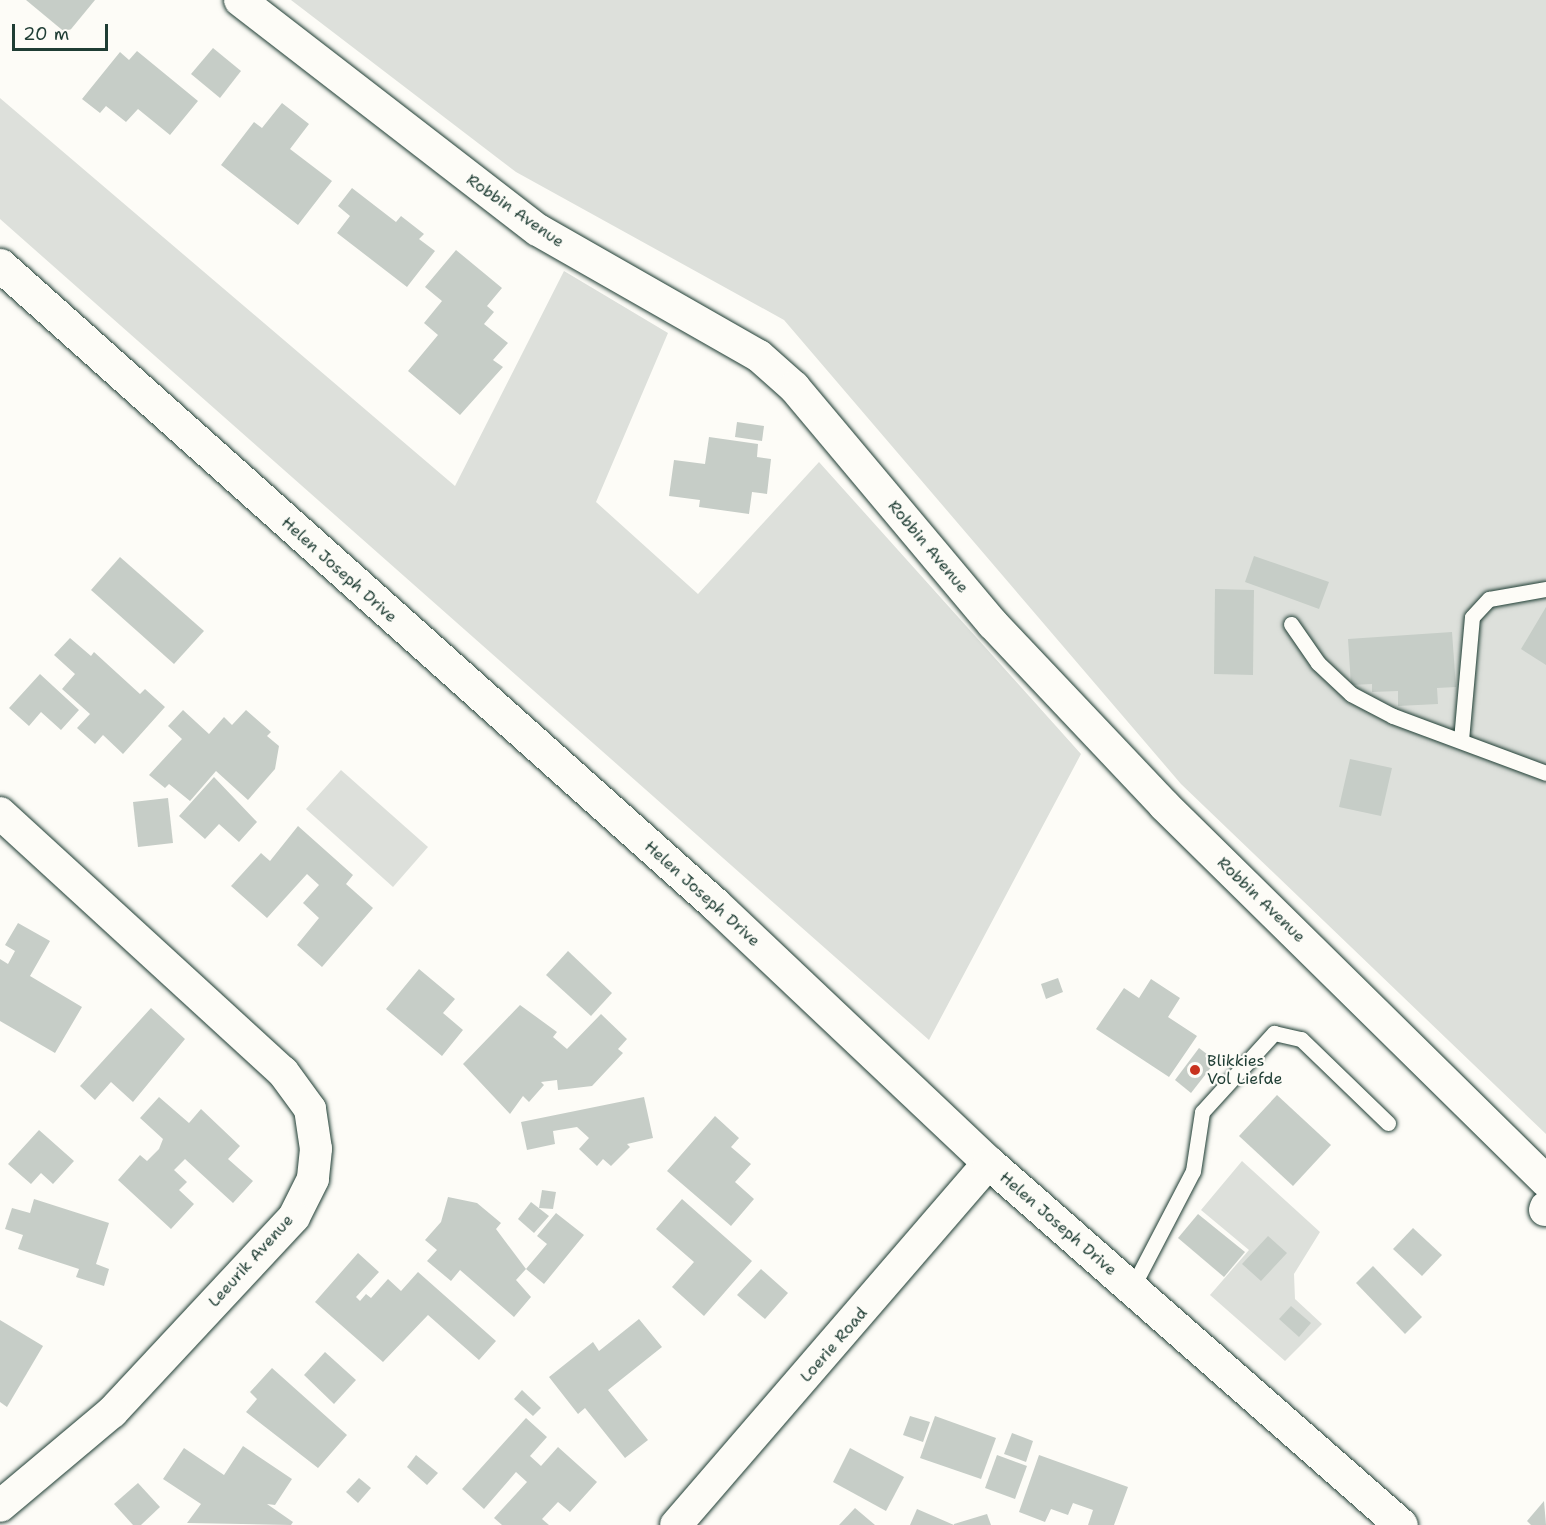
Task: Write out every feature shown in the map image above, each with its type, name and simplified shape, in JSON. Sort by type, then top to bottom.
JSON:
[{"type":"street","name":"Robbin Avenue","points":[[240,0],[538,230],[759,356],[794,387],[993,624],[1164,805],[1546,1199]]},
{"type":"street","name":"Helen Joseph Drive","points":[[0,265],[715,904],[989,1163],[1401,1525]]},
{"type":"street","name":"Leeurik Avenue","points":[[0,813],[284,1072],[310,1109],[316,1149],[313,1179],[294,1217],[112,1412],[0,1506]]},
{"type":"street","name":"Loerie Road","points":[[676,1525],[989,1163]]},
{"type":"lane","points":[[1461,740],[1472,617],[1489,599],[1546,589]]},
{"type":"lane","points":[[1290,624],[1318,663],[1351,694],[1393,716],[1546,773]]},
{"type":"lane","points":[[1132,1288],[1193,1171],[1202,1112],[1274,1033],[1301,1038],[1388,1123]]},
{"type":"shaded area","points":[[291,0],[1546,0],[1546,1134],[1181,784],[784,320],[516,172]]},
{"type":"shaded area","points":[[0,98],[455,486],[564,271],[668,333],[596,502],[698,594],[819,462],[1081,754],[929,1040],[0,219]]},
{"type":"shaded area","points":[[341,770],[428,847],[393,887],[306,809]]},
{"type":"shaded area","points":[[1242,1161],[1320,1232],[1294,1274],[1295,1299],[1322,1324],[1285,1361],[1210,1295],[1249,1250],[1201,1210]]},
{"type":"building","points":[[26,0],[95,0],[67,34]]},
{"type":"building","points":[[213,48],[241,71],[220,98],[191,74]]},
{"type":"building","points":[[137,51],[198,101],[170,135],[138,109],[126,122],[106,106],[100,113],[82,99],[120,52],[129,60]]},
{"type":"building","points":[[282,103],[309,124],[290,149],[332,181],[298,225],[221,165],[254,122],[262,128]]},
{"type":"building","points":[[352,188],[396,222],[401,216],[424,234],[419,239],[435,251],[407,287],[337,233],[350,216],[338,206]]},
{"type":"building","points":[[456,250],[502,288],[487,306],[494,312],[484,324],[508,343],[493,360],[503,367],[460,415],[408,371],[438,335],[424,323],[442,301],[425,287]]},
{"type":"building","points":[[737,422],[764,426],[762,441],[735,437]]},
{"type":"building","points":[[709,437],[758,444],[757,457],[771,459],[767,494],[752,492],[749,514],[699,507],[700,500],[669,496],[674,460],[705,464]]},
{"type":"building","points":[[1254,556],[1329,582],[1319,609],[1245,582]]},
{"type":"building","points":[[120,557],[204,631],[174,664],[91,590]]},
{"type":"building","points":[[1215,589],[1254,590],[1253,675],[1214,674]]},
{"type":"building","points":[[1546,607],[1546,665],[1521,649]]},
{"type":"building","points":[[1452,632],[1456,687],[1437,688],[1438,704],[1398,706],[1398,691],[1372,692],[1372,684],[1351,685],[1348,639]]},
{"type":"building","points":[[70,638],[91,656],[94,652],[140,694],[145,689],[165,707],[123,754],[103,735],[95,744],[77,728],[90,714],[62,689],[75,674],[54,655]]},
{"type":"building","points":[[40,674],[79,710],[61,730],[41,712],[29,726],[9,708]]},
{"type":"building","points":[[183,710],[209,734],[224,717],[232,725],[246,710],[271,732],[267,736],[279,746],[275,769],[248,800],[216,771],[190,801],[169,784],[165,788],[149,775],[182,739],[168,726]]},
{"type":"building","points":[[1350,759],[1392,768],[1381,816],[1339,807]]},
{"type":"building","points":[[214,777],[257,822],[239,842],[219,824],[205,839],[179,816]]},
{"type":"building","points":[[168,798],[173,843],[138,847],[133,802]]},
{"type":"building","points":[[298,826],[353,875],[346,884],[373,908],[322,967],[297,945],[319,918],[303,903],[319,885],[307,874],[267,918],[231,886],[261,853],[270,861]]},
{"type":"building","points":[[18,923],[50,941],[30,976],[82,1007],[55,1053],[0,1021],[0,959],[8,964],[15,951],[5,945]]},
{"type":"building","points":[[568,951],[612,993],[591,1016],[546,975]]},
{"type":"building","points":[[419,969],[455,999],[443,1013],[463,1030],[442,1056],[386,1009]]},
{"type":"building","points":[[1058,978],[1063,992],[1046,999],[1041,984]]},
{"type":"building","points":[[1151,979],[1180,998],[1168,1017],[1197,1036],[1169,1077],[1096,1029],[1124,988],[1139,998]]},
{"type":"building","points":[[520,1005],[557,1032],[553,1037],[567,1049],[601,1014],[627,1039],[618,1049],[623,1053],[592,1086],[558,1090],[557,1080],[541,1082],[544,1085],[529,1102],[523,1096],[510,1114],[463,1064]]},
{"type":"building","points":[[151,1008],[185,1039],[133,1102],[111,1082],[95,1100],[80,1086]]},
{"type":"building","points":[[1199,1048],[1216,1061],[1191,1093],[1175,1080]]},
{"type":"building","points":[[1277,1095],[1331,1145],[1293,1186],[1239,1136]]},
{"type":"building","points":[[159,1097],[189,1123],[201,1109],[240,1146],[228,1159],[253,1181],[233,1203],[185,1159],[174,1170],[187,1182],[179,1190],[194,1204],[171,1229],[118,1180],[140,1155],[147,1161],[159,1149],[163,1139],[140,1118]]},
{"type":"building","points":[[644,1097],[653,1138],[627,1144],[630,1147],[611,1166],[603,1159],[597,1166],[579,1149],[589,1138],[577,1127],[553,1131],[555,1144],[527,1150],[521,1122]]},
{"type":"building","points":[[715,1116],[739,1138],[731,1147],[751,1164],[735,1182],[754,1199],[731,1226],[667,1171]]},
{"type":"building","points":[[39,1130],[74,1161],[53,1184],[41,1173],[31,1184],[8,1164]]},
{"type":"building","points":[[542,1190],[556,1192],[553,1209],[539,1208]]},
{"type":"building","points":[[448,1197],[477,1203],[501,1223],[496,1229],[526,1269],[516,1280],[531,1297],[514,1317],[460,1270],[451,1281],[427,1261],[437,1250],[425,1240],[441,1222]]},
{"type":"building","points":[[34,1199],[109,1223],[96,1264],[109,1269],[104,1286],[76,1277],[79,1269],[18,1249],[23,1235],[5,1229],[12,1208],[30,1213]]},
{"type":"building","points":[[682,1199],[752,1261],[704,1316],[672,1287],[694,1262],[656,1229]]},
{"type":"building","points":[[531,1202],[549,1216],[534,1233],[518,1219]]},
{"type":"building","points":[[556,1213],[584,1235],[544,1284],[526,1269],[547,1244],[537,1236]]},
{"type":"building","points":[[1198,1214],[1245,1252],[1224,1277],[1178,1238]]},
{"type":"building","points":[[1413,1228],[1442,1255],[1422,1276],[1393,1249]]},
{"type":"building","points":[[1268,1236],[1287,1253],[1261,1281],[1242,1264]]},
{"type":"building","points":[[358,1253],[379,1272],[356,1297],[360,1301],[366,1294],[371,1298],[388,1279],[401,1291],[418,1272],[496,1341],[479,1360],[428,1315],[383,1362],[315,1302]]},
{"type":"building","points":[[1373,1266],[1422,1317],[1405,1334],[1356,1283]]},
{"type":"building","points":[[761,1269],[788,1293],[765,1319],[737,1295]]},
{"type":"building","points":[[1291,1306],[1311,1323],[1299,1337],[1279,1319]]},
{"type":"building","points":[[639,1319],[662,1347],[608,1390],[648,1440],[625,1458],[585,1408],[578,1414],[549,1377],[593,1342],[599,1351]]},
{"type":"building","points":[[0,1320],[43,1346],[7,1407],[0,1402]]},
{"type":"building","points":[[325,1352],[356,1380],[334,1404],[304,1375]]},
{"type":"building","points":[[272,1368],[347,1435],[318,1468],[246,1412],[257,1399],[250,1392]]},
{"type":"building","points":[[522,1390],[541,1408],[533,1416],[514,1399]]},
{"type":"building","points":[[910,1416],[930,1422],[923,1442],[903,1435]]},
{"type":"building","points":[[935,1416],[996,1438],[981,1479],[920,1458]]},
{"type":"building","points":[[526,1418],[547,1437],[530,1456],[541,1466],[558,1447],[597,1482],[570,1512],[558,1502],[542,1519],[549,1525],[502,1525],[494,1518],[527,1482],[516,1472],[484,1509],[462,1489]]},
{"type":"building","points":[[1012,1433],[1033,1441],[1026,1462],[1004,1454]]},
{"type":"building","points":[[243,1446],[292,1479],[275,1505],[267,1504],[293,1522],[291,1525],[187,1523],[201,1504],[163,1479],[184,1448],[224,1475]]},
{"type":"building","points":[[850,1448],[904,1477],[886,1511],[833,1482]]},
{"type":"building","points":[[416,1455],[438,1473],[427,1485],[407,1467]]},
{"type":"building","points":[[997,1455],[1027,1466],[1015,1499],[985,1488]]},
{"type":"building","points":[[1039,1455],[1128,1487],[1114,1525],[1088,1525],[1093,1510],[1073,1503],[1068,1515],[1051,1509],[1045,1522],[1019,1512]]},
{"type":"building","points":[[359,1478],[371,1488],[358,1503],[346,1492]]},
{"type":"building","points":[[138,1483],[160,1507],[141,1525],[133,1525],[114,1504]]},
{"type":"building","points":[[1544,1501],[1546,1525],[1531,1525],[1527,1521]]},
{"type":"building","points":[[855,1508],[875,1525],[839,1525]]},
{"type":"building","points":[[917,1509],[954,1525],[910,1525]]},
{"type":"building","points":[[987,1514],[991,1525],[954,1525],[954,1524]]},
{"type":"place","name":"Blikkies Vol Liefde","points":[[1195,1070]]}]
